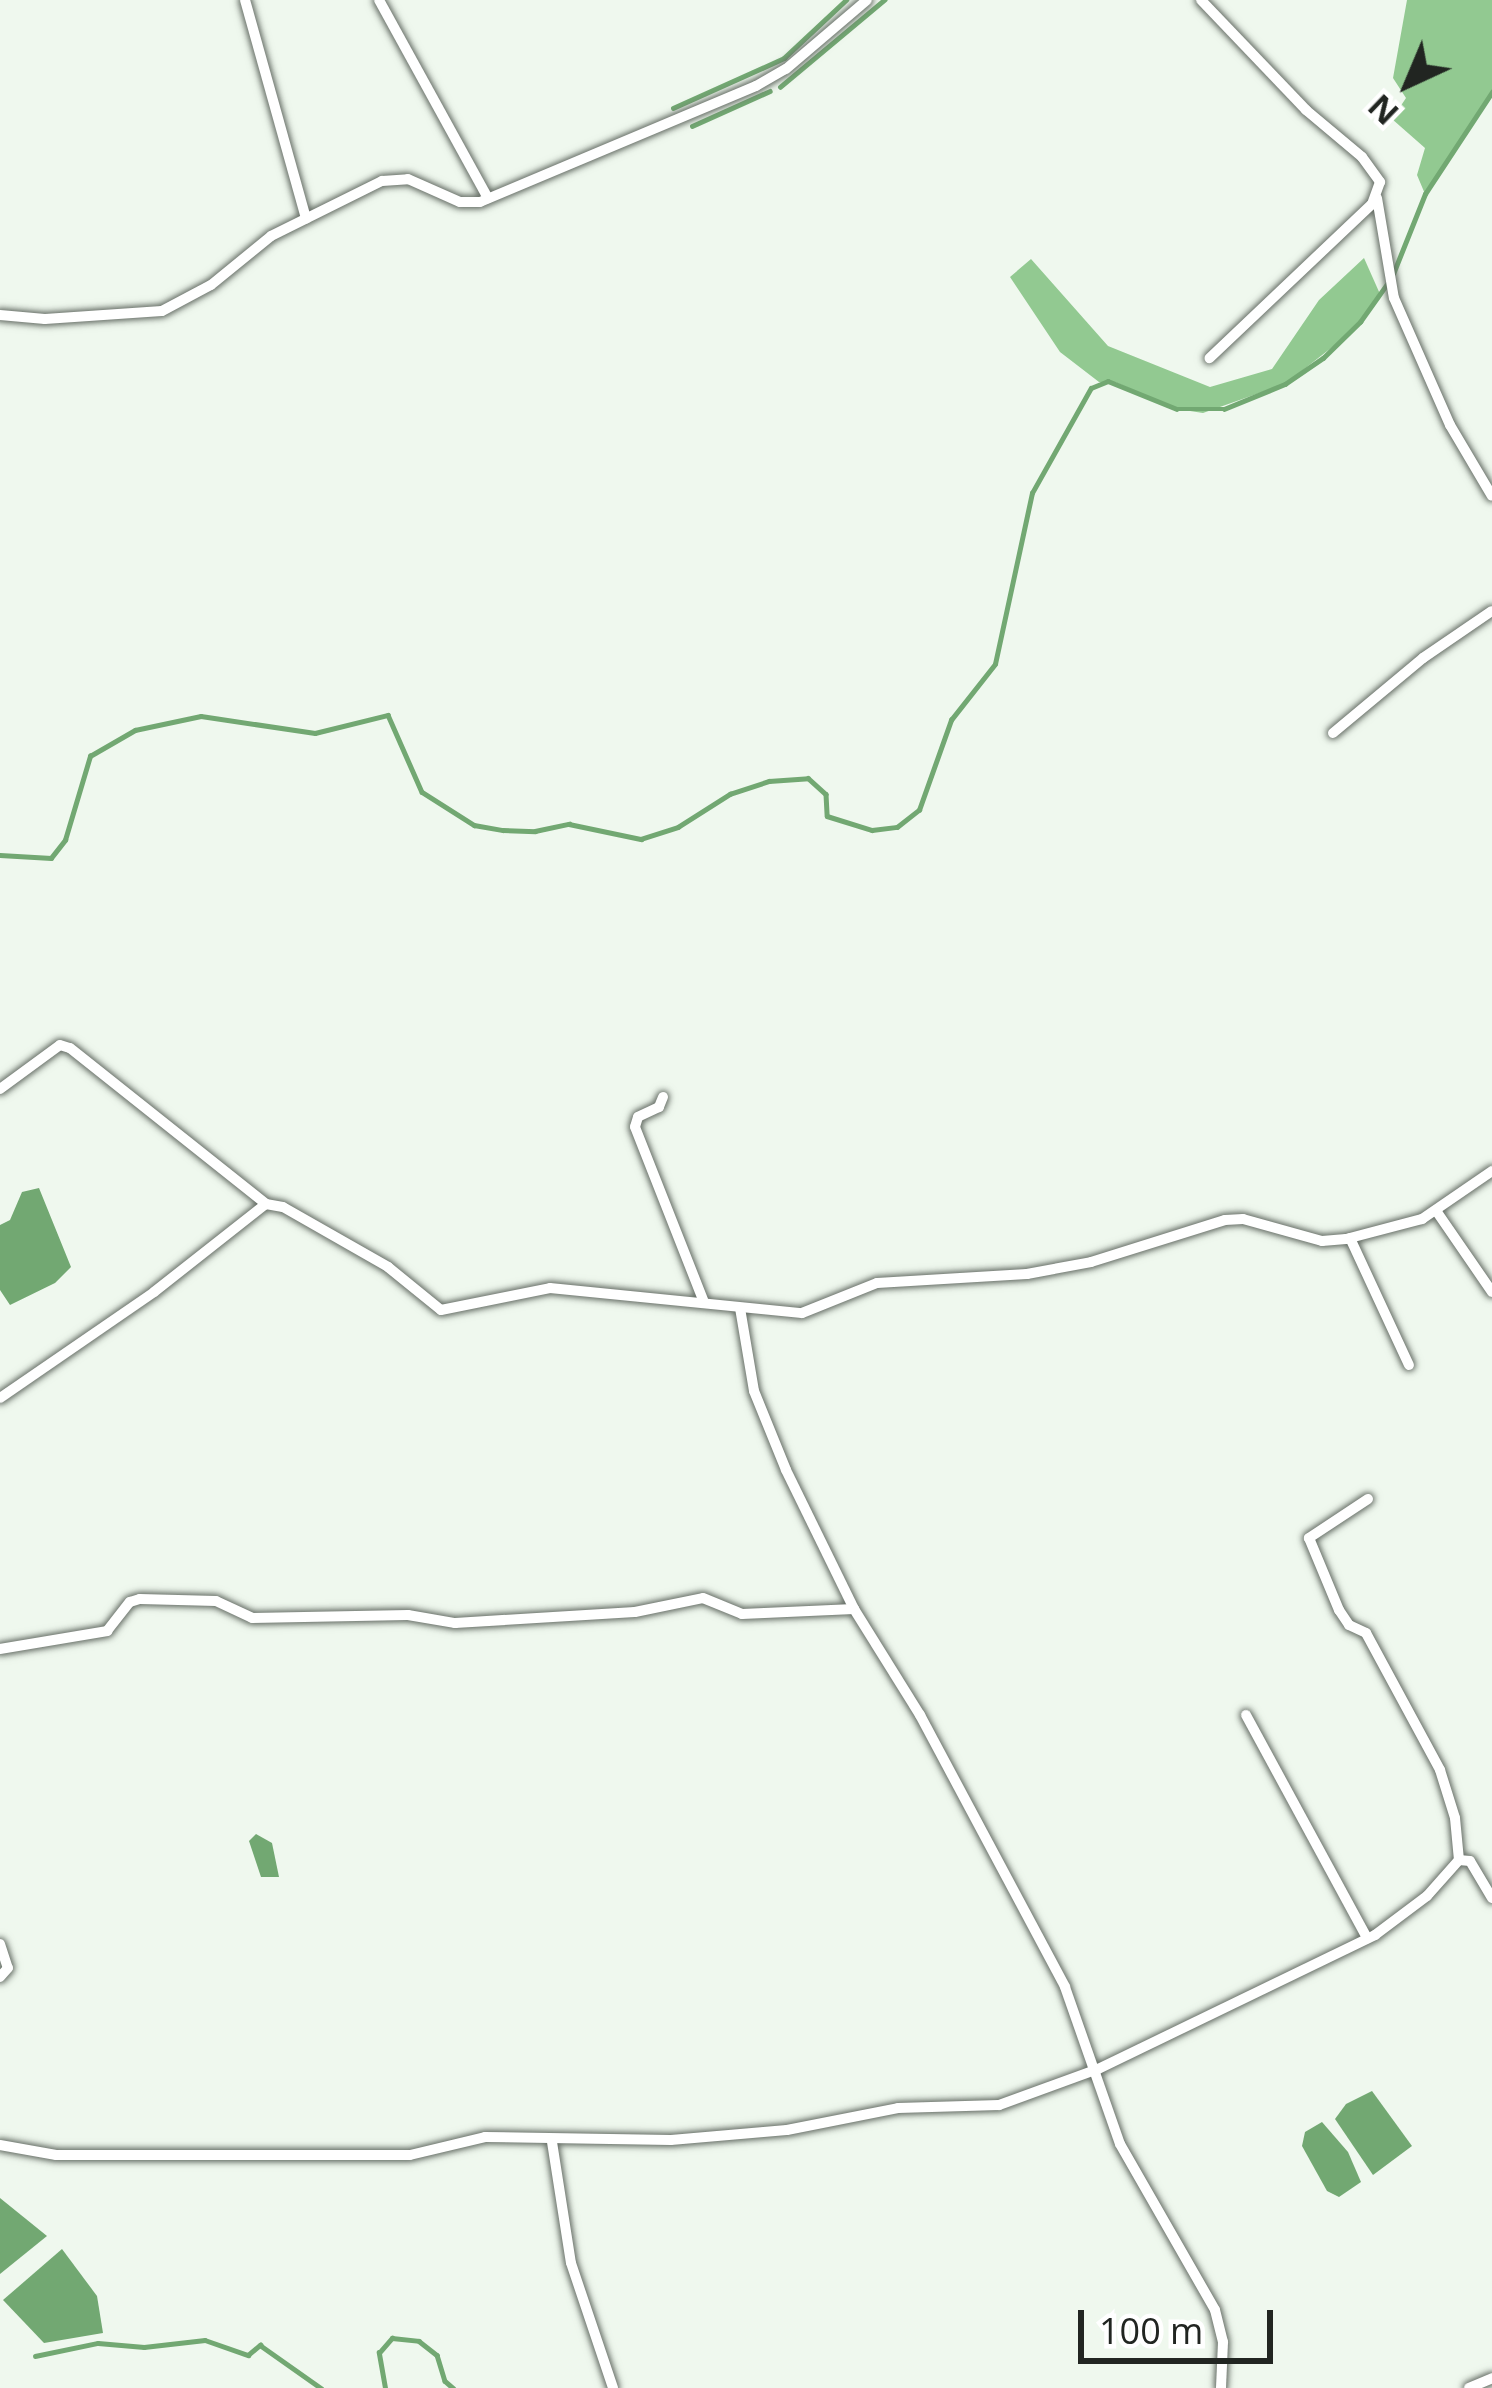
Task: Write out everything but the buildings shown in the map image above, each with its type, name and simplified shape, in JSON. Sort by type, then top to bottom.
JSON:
[{"type":"street","points":[[245,0],[306,219]]},
{"type":"street","points":[[379,0],[488,198]]},
{"type":"street","points":[[0,315],[45,319],[162,311],[211,285],[271,236],[382,181],[408,179],[460,202],[488,198],[756,86],[786,69],[867,0]]},
{"type":"street","points":[[1201,0],[1306,110],[1371,167],[1380,182],[1377,198],[1394,298],[1450,425],[1492,496]]},
{"type":"street","points":[[1210,358],[1377,198]]},
{"type":"street","points":[[1333,733],[1423,658],[1492,611]]},
{"type":"street","points":[[0,1089],[60,1046],[70,1048],[266,1204],[283,1207],[388,1267],[440,1310],[550,1288],[802,1313],[877,1282],[1027,1274],[1091,1262],[1225,1220],[1244,1219],[1322,1241],[1349,1238],[1437,1212],[1492,1172]]},
{"type":"street","points":[[663,1097],[635,1127],[703,1300]]},
{"type":"street","points":[[0,1398],[154,1292],[266,1204]]},
{"type":"street","points":[[1437,1212],[1492,1292]]},
{"type":"street","points":[[1349,1238],[1409,1365]]},
{"type":"street","points":[[740,1308],[754,1391],[854,1609],[920,1714],[1064,1988],[1098,2069],[1120,2144],[1215,2310],[1223,2342],[1221,2388]]},
{"type":"street","points":[[0,2145],[56,2155],[363,2156],[410,2155],[485,2137],[552,2142],[694,2138],[787,2131],[898,2108],[999,2105],[1098,2069],[1367,1939],[1427,1896],[1459,1860],[1455,1818],[1440,1770],[1366,1633],[1349,1625],[1339,1610],[1309,1538],[1368,1499]]},
{"type":"street","points":[[0,1649],[107,1631],[130,1602],[140,1599],[204,1599],[252,1618],[388,1615],[455,1623],[635,1612],[703,1598],[742,1614],[854,1609]]},
{"type":"street","points":[[1246,1715],[1367,1939]]},
{"type":"street","points":[[1459,1860],[1470,1861],[1492,1898]]},
{"type":"street","points":[[0,1944],[8,1961],[0,1976]]},
{"type":"street","points":[[552,2142],[572,2263],[614,2388]]},
{"type":"street","points":[[1469,2388],[1492,2378]]},
{"type":"shaded area","points":[[1407,0],[1492,0],[1492,92],[1425,194],[1417,175],[1425,148],[1392,119],[1406,98],[1393,78]]},
{"type":"shaded area","points":[[1364,258],[1380,294],[1349,334],[1285,384],[1203,413],[1177,409],[1115,382],[1099,382],[1060,352],[1010,277],[1031,259],[1108,346],[1210,387],[1272,369],[1319,300]]},
{"type":"shaded area","points":[[39,1188],[71,1267],[55,1283],[10,1305],[0,1290],[0,1225],[10,1220],[22,1192]]},
{"type":"shaded area","points":[[256,1834],[272,1843],[279,1877],[261,1877],[249,1841]]},
{"type":"shaded area","points":[[1372,2091],[1412,2146],[1373,2175],[1335,2119],[1346,2104]]},
{"type":"shaded area","points":[[1322,2122],[1348,2152],[1361,2182],[1339,2197],[1327,2191],[1302,2146],[1305,2132]]},
{"type":"shaded area","points":[[0,2198],[47,2236],[0,2274]]},
{"type":"shaded area","points":[[62,2249],[97,2296],[103,2333],[44,2343],[3,2300]]},
{"type":"waterway","points":[[673,108],[784,58],[846,0]]},
{"type":"waterway","points":[[780,87],[884,0]]},
{"type":"waterway","points":[[692,126],[770,91]]},
{"type":"waterway","points":[[1393,274],[1425,194],[1492,92]]},
{"type":"waterway","points":[[0,855],[51,858],[65,840],[90,756],[135,730],[201,716],[315,733],[388,715],[422,792],[474,825],[503,830],[535,831],[569,824],[641,839],[678,827],[730,794],[769,781],[808,778],[826,794],[827,816],[872,830],[897,827],[919,810],[951,720],[995,664],[1032,493],[1091,388],[1108,381],[1177,409],[1224,409],[1285,384],[1323,358],[1360,322],[1387,284]]},
{"type":"waterway","points":[[385,2388],[379,2353],[392,2338],[419,2341],[437,2355],[445,2381],[453,2388]]},
{"type":"waterway","points":[[35,2356],[98,2343],[144,2347],[205,2340],[248,2355],[260,2345],[321,2388]]}]
